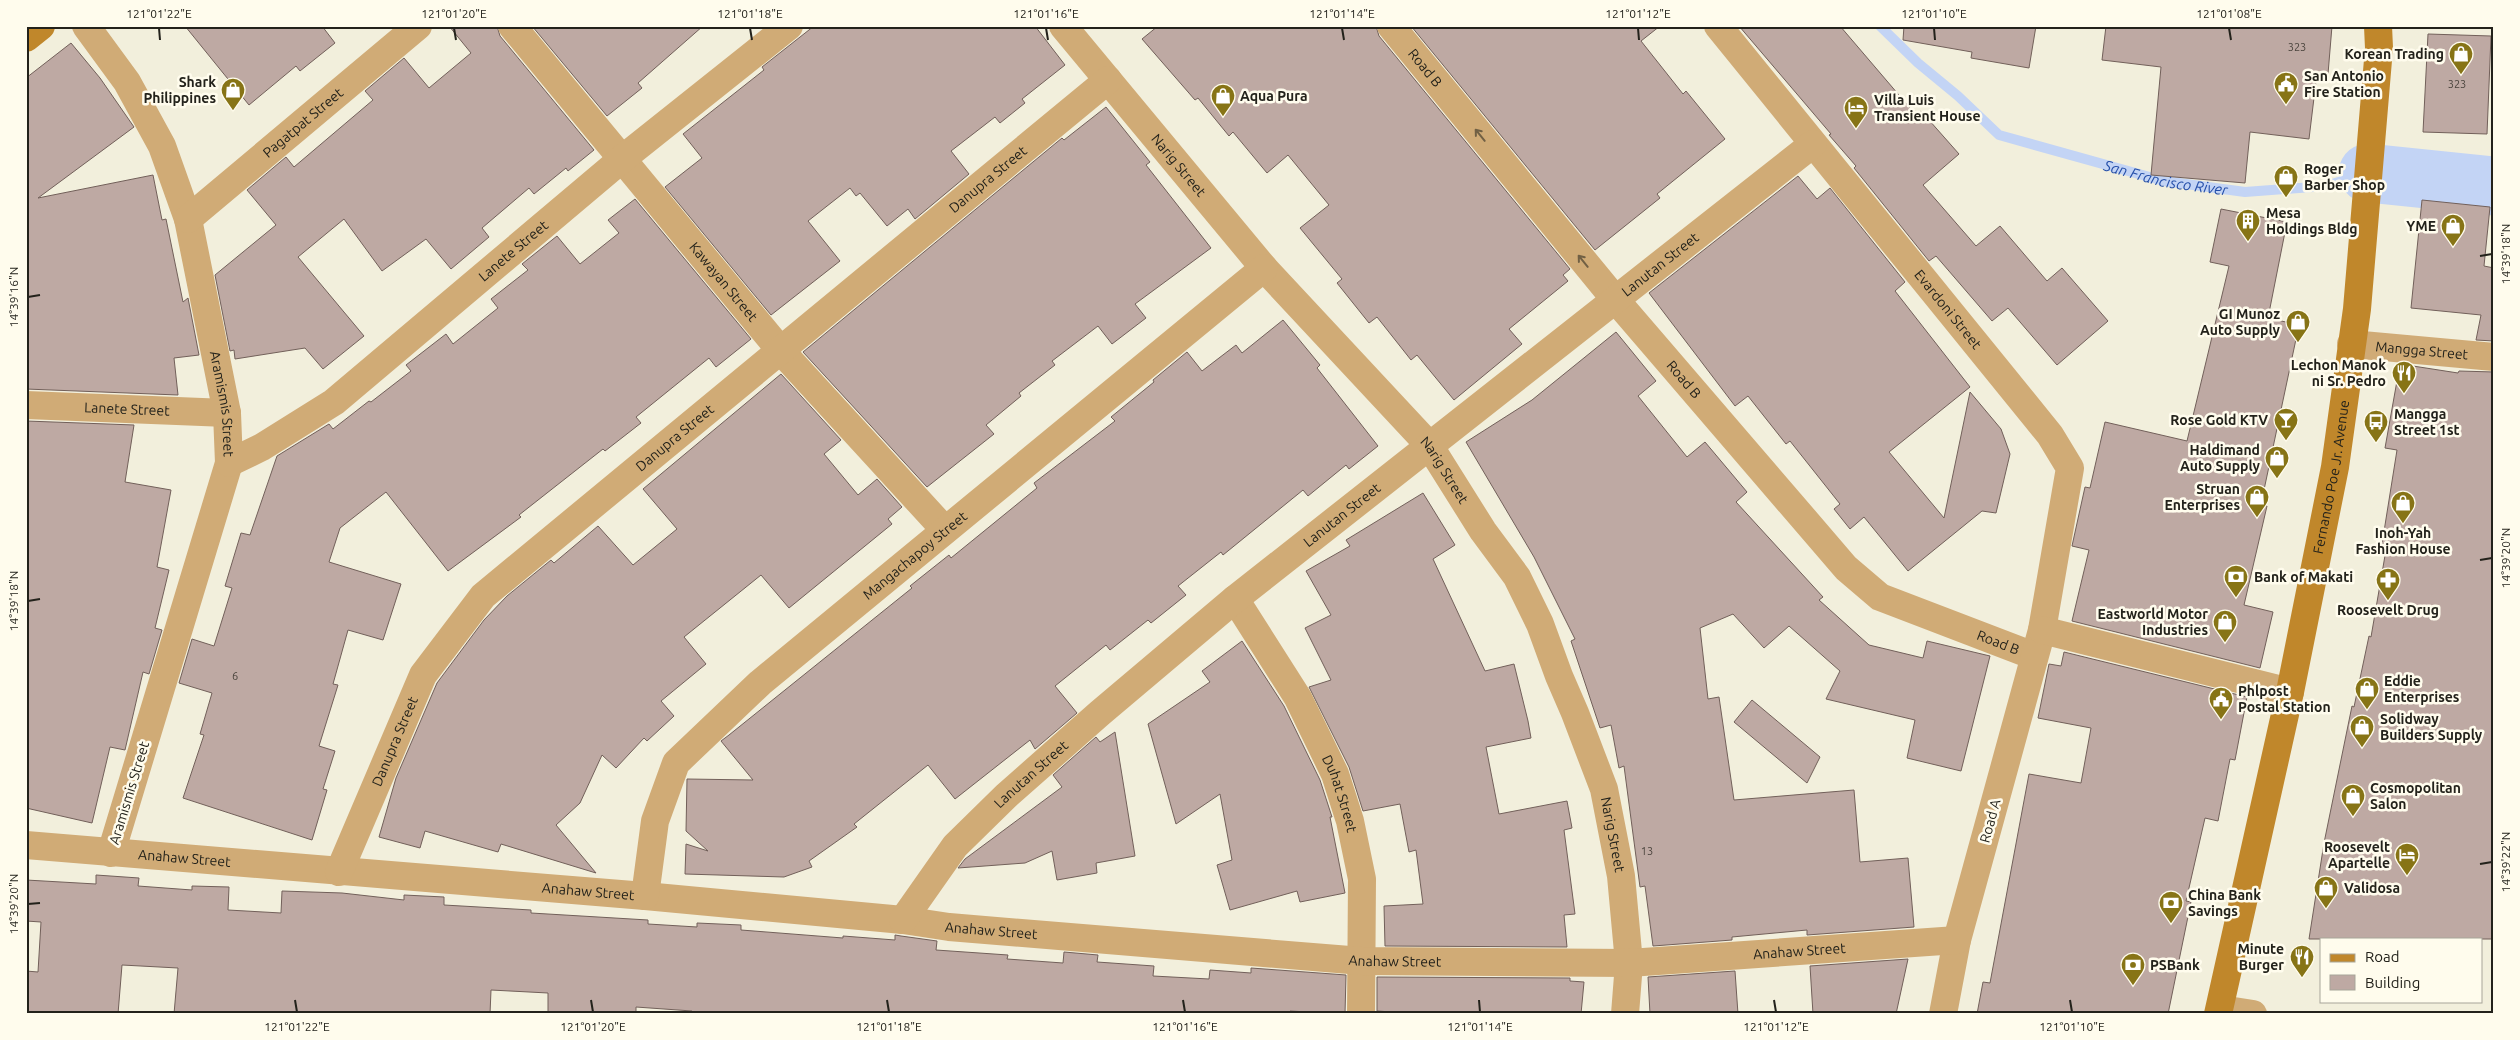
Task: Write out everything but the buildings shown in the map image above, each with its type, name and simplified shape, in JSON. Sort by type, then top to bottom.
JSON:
[{"type":"main road","points":[[26,38],[41,26]]},
{"type":"main road","name":"Fernando Poe Jr. Avenue","points":[[2220,1012],[2290,692],[2335,467],[2357,309],[2379,48],[2378,26]]},
{"type":"street","name":"Aramismis Street","points":[[86,26],[127,82],[162,146],[188,219],[227,413],[229,463],[110,853]]},
{"type":"street","name":"Pagatpat Street","points":[[188,219],[418,26]]},
{"type":"street","name":"Kawayan Street","points":[[512,26],[781,351],[945,530]]},
{"type":"street","name":"Lanete Street","points":[[229,463],[262,447],[334,402],[622,159],[789,26]]},
{"type":"street","name":"Narig Street","points":[[1063,26],[1264,268],[1429,445],[1483,531],[1517,577],[1540,624],[1558,676],[1579,721],[1604,789],[1621,876],[1629,964],[1625,1014]]},
{"type":"street","name":"Road B","points":[[1391,26],[1614,298],[1846,568],[1880,597],[2034,656]]},
{"type":"street","name":"Evardoni Street","points":[[1718,26],[2050,435],[2070,468],[2042,630]]},
{"type":"street","name":"Danupra Street","points":[[340,872],[423,675],[483,596],[1108,80]]},
{"type":"street","name":"Lanutan Street","points":[[903,920],[955,846],[1006,796],[1234,599],[1614,298],[1813,144]]},
{"type":"street","name":"Mangachapoy Street","points":[[645,896],[655,822],[676,763],[760,683],[1264,268]]},
{"type":"street","name":"Mangga Street","points":[[2351,344],[2494,356]]},
{"type":"street","name":"Lanete Street","points":[[26,405],[227,413]]},
{"type":"street","name":"Duhat Street","points":[[1234,599],[1298,698],[1335,774],[1350,821],[1362,878],[1361,1014]]},
{"type":"street","name":"Road A","points":[[1943,1014],[1957,940],[2042,630]]},
{"type":"street","points":[[2042,630],[2290,692]]},
{"type":"street","name":"Anahaw Street","points":[[26,845],[645,896],[903,920],[949,927],[1362,961],[1629,964],[1957,940]]},
{"type":"street","points":[[2220,1012],[2253,1014]]},
{"type":"waterway","name":"San Francisco River","points":[[1880,26],[1918,63],[1958,96],[1999,135],[2164,181],[2245,192],[2326,186],[2367,173]]},
{"type":"waterway","name":"San Francisco River","points":[[2368,173],[2494,186]]},
{"type":"place","name":"Korean Trading","points":[[2461,75]]},
{"type":"place","name":"San Antonio Fire Station","points":[[2286,105]]},
{"type":"place","name":"Shark Philippines","points":[[233,111]]},
{"type":"place","name":"Aqua Pura","points":[[1223,117]]},
{"type":"place","name":"Villa Luis Transient House","points":[[1856,129]]},
{"type":"place","name":"Roger Barber Shop","points":[[2286,198]]},
{"type":"place","name":"Mesa Holdings Bldg","points":[[2248,242]]},
{"type":"place","name":"YME","points":[[2453,247]]},
{"type":"place","name":"GI Munoz Auto Supply","points":[[2298,343]]},
{"type":"place","name":"Lechon Manok ni Sr. Pedro","points":[[2404,394]]},
{"type":"place","name":"Rose Gold KTV","points":[[2286,441]]},
{"type":"place","name":"Mangga Street 1st","points":[[2376,443]]},
{"type":"place","name":"Haldimand Auto Supply","points":[[2277,479]]},
{"type":"place","name":"Struan Enterprises","points":[[2257,518]]},
{"type":"place","name":"Inoh-Yah Fashion House","points":[[2403,524]]},
{"type":"place","name":"Bank of Makati","points":[[2236,598]]},
{"type":"place","name":"Roosevelt Drug","points":[[2388,601]]},
{"type":"place","name":"Eastworld Motor Industries","points":[[2225,643]]},
{"type":"place","name":"Eddie Enterprises","points":[[2367,710]]},
{"type":"place","name":"Phlpost Postal Station","points":[[2221,720]]},
{"type":"place","name":"Solidway Builders Supply","points":[[2362,748]]},
{"type":"place","name":"Cosmopolitan Salon","points":[[2353,817]]},
{"type":"place","name":"Roosevelt Apartelle","points":[[2407,876]]},
{"type":"place","name":"Validosa","points":[[2326,909]]},
{"type":"place","name":"China Bank Savings","points":[[2171,924]]},
{"type":"place","name":"Minute Burger","points":[[2302,978]]},
{"type":"place","name":"PSBank","points":[[2133,986]]}]
